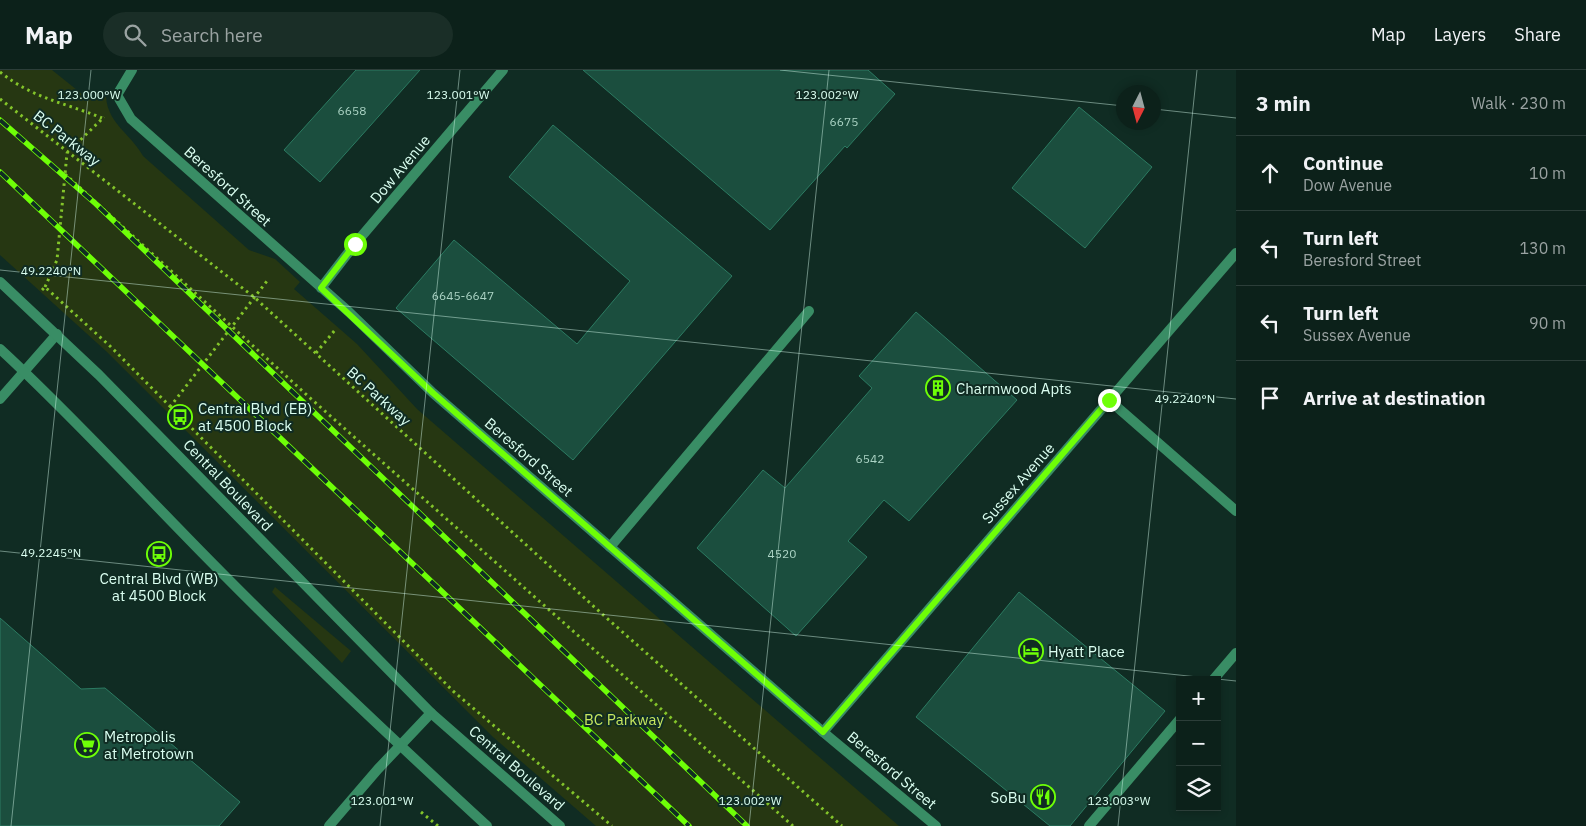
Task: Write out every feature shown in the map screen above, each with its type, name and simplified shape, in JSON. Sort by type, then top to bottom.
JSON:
[{"type":"street","points":[[117,96],[132,70]]},
{"type":"street","name":"Dow Avenue","points":[[321,288],[355,244],[503,70]]},
{"type":"street","name":"Beresford Street","points":[[117,96],[131,119],[321,288],[433,393],[823,732],[936,826]]},
{"type":"street","name":"Sussex Avenue","points":[[823,732],[1236,253]]},
{"type":"street","name":"Central Boulevard","points":[[0,282],[99,375],[431,713],[560,826]]},
{"type":"street","points":[[610,547],[810,311]]},
{"type":"street","points":[[0,399],[57,334]]},
{"type":"street","points":[[0,349],[60,404],[224,575],[399,745],[487,826]]},
{"type":"street","points":[[1109,400],[1236,511]]},
{"type":"street","points":[[1216,676],[1236,653]]},
{"type":"street","points":[[329,826],[399,745],[431,713]]},
{"type":"street","points":[[1089,826],[1178,721]]},
{"type":"path","points":[[0,72],[16,84],[54,103],[102,118]]},
{"type":"path","points":[[40,291],[45,287],[58,260],[67,153],[102,118],[109,114],[117,96]]},
{"type":"path","name":"BC Parkway","points":[[0,99],[254,297],[601,613],[842,826]]},
{"type":"path","points":[[65,174],[231,327],[793,826]]},
{"type":"path","points":[[170,407],[267,281]]},
{"type":"path","points":[[45,287],[112,347],[454,691],[612,826]]},
{"type":"path","points":[[316,354],[339,326]]},
{"type":"path","points":[[422,812],[438,826]]},
{"type":"green space","name":"BC Parkway","points":[[0,70],[52,70],[87,98],[106,97],[115,122],[143,156],[249,250],[275,259],[300,282],[294,289],[357,344],[417,409],[899,826],[596,826],[493,737],[107,352],[0,255]]},
{"type":"green space","points":[[275,587],[351,651],[342,663],[272,592]]},
{"type":"building","points":[[356,70],[420,70],[320,182],[284,150]]},
{"type":"building","points":[[583,70],[868,70],[895,94],[847,148],[845,146],[770,230]]},
{"type":"building","points":[[1079,107],[1152,167],[1085,248],[1012,188]]},
{"type":"building","points":[[553,125],[732,276],[573,460],[396,308],[454,240],[577,344],[630,281],[509,177]]},
{"type":"building","points":[[916,312],[1017,400],[909,521],[884,500],[848,541],[867,557],[796,636],[697,548],[763,470],[785,488],[872,388],[859,376]]},
{"type":"building","name":"Hyatt Place","points":[[1019,592],[1165,711],[1070,826],[1050,826],[916,717]]},
{"type":"building","name":"Metropolis at Metrotown","points":[[0,618],[81,689],[105,688],[240,802],[219,826],[0,826]]},
{"type":"railway","points":[[0,120],[96,204],[747,826]]},
{"type":"railway","points":[[0,172],[689,826]]},
{"type":"place","name":"Charmwood Apts","points":[[938,388]]},
{"type":"place","name":"Central Blvd (EB) at 4500 Block","points":[[180,417]]},
{"type":"place","name":"Central Blvd (WB) at 4500 Block","points":[[159,554]]},
{"type":"place","name":"Hyatt Place","points":[[1031,651]]},
{"type":"place","name":"Metropolis at Metrotown","points":[[87,745]]},
{"type":"place","name":"SoBu","points":[[1043,797]]},
{"type":"route","points":[[355,244],[321,288],[349,312],[433,393],[823,732],[1109,400]]}]
